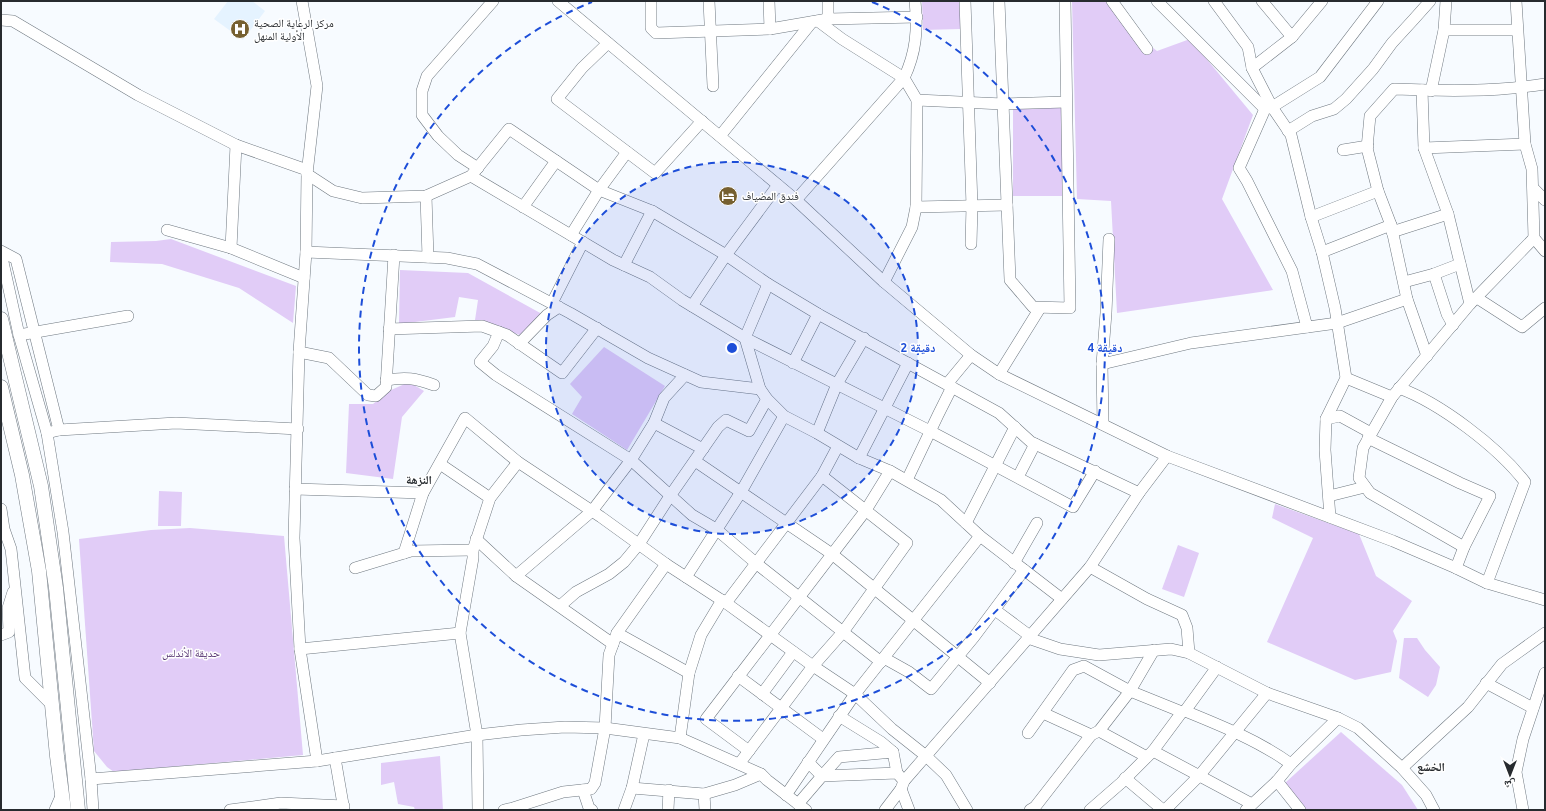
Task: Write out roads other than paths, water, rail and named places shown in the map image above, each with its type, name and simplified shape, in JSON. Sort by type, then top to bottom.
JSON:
[{"type":"main road","points":[[1,319],[40,486],[56,588],[78,810]]},
{"type":"main road","points":[[1,393],[22,475],[39,571],[56,756],[64,810]]},
{"type":"street","points":[[302,1],[317,86],[307,172],[306,252],[299,352],[294,538],[300,649],[317,761]]},
{"type":"street","points":[[493,1],[450,51],[438,62],[427,76],[422,91],[422,115],[438,136],[474,172],[522,207],[624,265],[650,277],[692,306],[745,338],[930,431],[1073,507],[1095,471]]},
{"type":"street","points":[[558,1],[796,200],[884,282],[971,356],[999,374],[1167,456],[1393,541],[1487,583],[1545,600]]},
{"type":"street","points":[[651,1],[651,28],[656,33],[770,29],[819,21],[917,17]]},
{"type":"street","points":[[709,1],[712,86]]},
{"type":"street","points":[[769,1],[770,29]]},
{"type":"street","points":[[720,136],[819,21],[828,1]]},
{"type":"street","points":[[796,200],[904,78],[911,62],[917,17],[915,1]]},
{"type":"street","points":[[965,1],[972,206],[971,244]]},
{"type":"street","points":[[999,1],[1010,280],[1033,307],[1070,308],[1065,1]]},
{"type":"street","points":[[1112,1],[1147,49]]},
{"type":"street","points":[[1157,1],[1268,108],[1291,135],[1311,216],[1322,252],[1335,308],[1346,378],[1326,419],[1325,450],[1330,517]]},
{"type":"street","points":[[1214,1],[1248,47],[1252,68],[1268,108]]},
{"type":"street","points":[[1262,1],[1292,37]]},
{"type":"street","points":[[1252,68],[1292,37],[1322,1]]},
{"type":"street","points":[[1307,327],[1292,271],[1247,180],[1239,168],[1268,108],[1320,77],[1378,1]]},
{"type":"street","points":[[1288,131],[1312,116],[1334,109],[1346,99],[1430,1]]},
{"type":"street","points":[[1446,1],[1444,30],[1426,90],[1424,148],[1448,214],[1460,264],[1474,301],[1522,327],[1545,308]]},
{"type":"street","points":[[1516,1],[1525,144],[1532,169],[1534,238],[1545,251]]},
{"type":"street","points":[[1,20],[13,20],[138,95],[236,145],[307,172],[333,191],[362,198],[426,196],[474,172],[509,129],[599,190],[652,211],[726,255],[768,284],[818,314],[999,413],[1035,444],[1139,493]]},
{"type":"street","points":[[819,21],[842,39],[904,78],[917,100],[916,207],[912,227],[884,282]]},
{"type":"street","points":[[1444,30],[1517,30]]},
{"type":"street","points":[[608,43],[582,68],[557,99],[655,173],[702,121]]},
{"type":"street","points":[[1427,356],[1407,299],[1392,229],[1378,191],[1368,146],[1370,116],[1394,89],[1426,90],[1521,88],[1545,84]]},
{"type":"street","points":[[917,100],[1003,104],[1066,102]]},
{"type":"street","points":[[1424,148],[1525,144]]},
{"type":"street","points":[[231,248],[236,145]]},
{"type":"street","points":[[1343,150],[1368,146]]},
{"type":"street","points":[[571,235],[599,190],[627,152]]},
{"type":"street","points":[[522,207],[556,161]]},
{"type":"street","points":[[692,306],[726,255],[778,185]]},
{"type":"street","points":[[1533,188],[1545,200]]},
{"type":"street","points":[[1311,216],[1378,191]]},
{"type":"street","points":[[426,196],[428,257]]},
{"type":"street","points":[[916,207],[1007,205]]},
{"type":"street","points":[[624,265],[652,211]]},
{"type":"street","points":[[1322,252],[1392,229],[1448,214]]},
{"type":"street","points":[[167,230],[231,248],[304,278]]},
{"type":"street","points":[[1464,547],[1370,493],[1359,478],[1362,448],[1392,397],[1399,388],[1474,301],[1534,238]]},
{"type":"street","points":[[1103,424],[1102,364],[1109,239]]},
{"type":"street","points":[[520,344],[556,305],[583,242]]},
{"type":"street","points":[[1,252],[16,259],[59,430]]},
{"type":"street","points":[[1,252],[19,335],[47,433],[57,492],[72,599],[93,810]]},
{"type":"street","points":[[306,252],[447,258],[477,264],[556,305],[648,358],[685,375],[701,382],[760,389]]},
{"type":"street","points":[[299,352],[329,358],[368,395],[376,396],[386,387],[394,255]]},
{"type":"street","points":[[1404,282],[1434,274],[1460,264]]},
{"type":"street","points":[[1434,274],[1447,314],[1453,325]]},
{"type":"street","points":[[768,284],[745,338],[760,389],[768,399],[784,416],[817,433],[859,458],[890,471],[942,500],[980,536],[1062,599]]},
{"type":"street","points":[[1102,364],[1191,344],[1337,323],[1407,299]]},
{"type":"street","points":[[999,374],[1040,308]]},
{"type":"street","points":[[793,363],[818,314]]},
{"type":"street","points":[[19,335],[128,316]]},
{"type":"street","points":[[390,329],[482,326],[506,335],[562,373],[597,328]]},
{"type":"street","points":[[500,332],[493,346],[480,362],[496,375],[631,460],[692,515],[716,529],[757,564],[843,632],[882,660],[909,672],[931,689],[995,610],[1024,570]]},
{"type":"street","points":[[817,433],[837,384],[864,338]]},
{"type":"street","points":[[907,480],[950,386],[971,356]]},
{"type":"street","points":[[859,458],[908,363]]},
{"type":"street","points":[[516,576],[592,511],[631,460],[654,423],[664,398],[685,375]]},
{"type":"street","points":[[386,380],[397,378],[417,378],[434,385]]},
{"type":"street","points":[[1346,378],[1392,397]]},
{"type":"street","points":[[1399,388],[1414,394],[1449,414],[1487,444],[1515,470],[1524,482],[1487,583]]},
{"type":"street","points":[[38,403],[49,390]]},
{"type":"street","points":[[560,606],[576,592],[608,574],[624,562],[639,544],[718,427],[726,420],[749,431],[768,399]]},
{"type":"street","points":[[686,577],[716,529],[742,492],[784,416]]},
{"type":"street","points":[[1326,419],[1340,416],[1370,435],[1460,483],[1490,496],[1464,547],[1456,568]]},
{"type":"street","points":[[404,553],[423,493],[465,418],[518,462],[592,511],[666,564],[724,602],[813,666],[856,694],[892,729],[926,756],[946,775],[967,810]]},
{"type":"street","points":[[47,433],[59,430],[176,422],[298,429]]},
{"type":"street","points":[[654,423],[703,450]]},
{"type":"street","points":[[966,523],[1015,427]]},
{"type":"street","points":[[28,434],[57,492]]},
{"type":"street","points":[[1018,478],[1035,444]]},
{"type":"street","points":[[680,738],[689,673],[701,635],[724,602],[757,564],[822,476],[838,446]]},
{"type":"street","points":[[885,810],[901,781],[926,756],[1090,566],[1139,493],[1167,456]]},
{"type":"street","points":[[695,461],[832,554],[990,683]]},
{"type":"street","points":[[478,810],[477,735],[460,633],[475,545],[490,498],[518,462]]},
{"type":"street","points":[[440,464],[490,498]]},
{"type":"street","points":[[749,751],[706,719],[866,510],[890,471]]},
{"type":"street","points":[[739,764],[813,666],[843,632],[907,543],[822,476]]},
{"type":"street","points":[[1329,496],[1365,487]]},
{"type":"street","points":[[296,489],[423,493]]},
{"type":"street","points":[[1,509],[2,519],[11,549],[25,678],[52,705]]},
{"type":"street","points":[[1014,563],[1037,524]]},
{"type":"street","points":[[786,795],[839,716],[980,536]]},
{"type":"street","points":[[355,568],[411,551],[475,545],[516,576],[613,644]]},
{"type":"street","points":[[504,810],[528,807],[563,792],[591,789],[595,783],[605,728],[609,655],[617,633],[666,564]]},
{"type":"street","points":[[1090,566],[1147,598],[1182,614],[1187,628],[1189,652]]},
{"type":"street","points":[[1,634],[9,632],[8,608],[15,586]]},
{"type":"street","points":[[995,610],[1029,637],[1060,649],[1099,655],[1171,649],[1189,652],[1267,693],[1338,718],[1358,728],[1402,768],[1426,795],[1434,810]]},
{"type":"street","points":[[300,649],[460,633]]},
{"type":"street","points":[[617,633],[689,673]]},
{"type":"street","points":[[1402,768],[1468,707],[1502,664],[1545,634]]},
{"type":"street","points":[[1036,808],[1130,691],[1154,650]]},
{"type":"street","points":[[762,694],[793,652]]},
{"type":"street","points":[[1028,733],[1073,670],[1084,666],[1130,691],[1235,732],[1272,750],[1291,764]]},
{"type":"street","points":[[1090,810],[1150,754],[1217,668]]},
{"type":"street","points":[[1524,810],[1516,772],[1523,739],[1545,673]]},
{"type":"street","points":[[738,676],[823,739]]},
{"type":"street","points":[[1486,684],[1533,708]]},
{"type":"street","points":[[1125,778],[1164,810],[1200,776],[1267,693]]},
{"type":"street","points":[[1042,713],[1150,754],[1200,776],[1249,807],[1277,781],[1291,764],[1338,718]]},
{"type":"street","points":[[839,716],[881,742],[893,752],[909,810]]},
{"type":"street","points":[[91,779],[317,761],[477,735],[521,730],[565,727],[605,728],[680,738],[761,774],[802,807],[822,776],[839,757],[893,752]]},
{"type":"street","points":[[881,742],[892,729]]},
{"type":"street","points":[[624,810],[632,788],[644,734]]},
{"type":"street","points":[[230,810],[281,803],[344,808],[334,758]]},
{"type":"street","points":[[808,762],[822,776],[901,781]]},
{"type":"street","points":[[632,788],[704,794],[735,785],[761,774]]},
{"type":"street","points":[[1277,781],[1300,810]]},
{"type":"street","points":[[76,782],[86,810]]},
{"type":"street","points":[[583,790],[589,808],[592,810]]},
{"type":"street","points":[[668,810],[669,790]]},
{"type":"street","points":[[55,810],[62,794]]},
{"type":"street","points":[[704,794],[705,810]]},
{"type":"place","name":"مركز الرعاية الصحية الأولية المنهل","points":[[240,29]]},
{"type":"place","name":"فندق المضياف","points":[[728,196]]},
{"type":"district","name":"النزهة","points":[[419,480]]},
{"type":"district","name":"الخشع","points":[[1431,767]]},
{"type":"park label","name":"حديقة الأندلس","points":[[191,653]]}]
